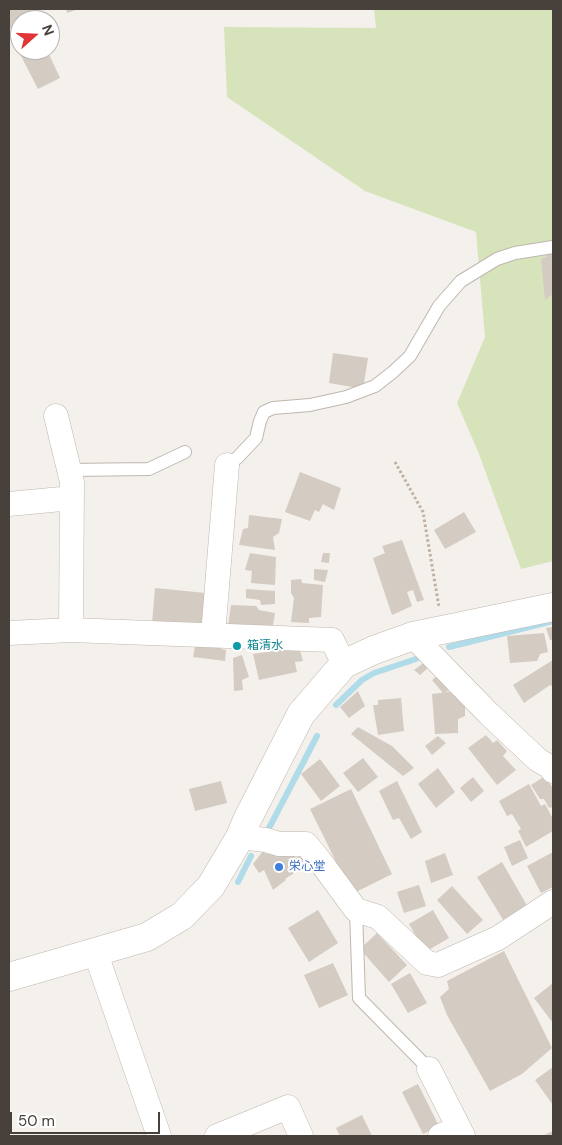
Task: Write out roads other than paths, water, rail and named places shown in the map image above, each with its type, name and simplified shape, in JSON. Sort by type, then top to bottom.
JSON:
[{"type":"street","points":[[56,416],[72,482],[71,630]]},
{"type":"street","points":[[213,635],[227,465]]},
{"type":"street","points":[[9,504],[72,498]]},
{"type":"street","points":[[9,976],[147,937],[182,916],[211,886],[240,837],[301,714],[344,664],[374,650],[413,636],[553,607]]},
{"type":"street","points":[[9,633],[71,630],[332,640],[344,664]]},
{"type":"street","points":[[413,636],[489,714],[538,760],[550,766],[553,771]]},
{"type":"street","points":[[240,837],[266,840],[279,844],[306,844],[356,910],[378,917],[427,964],[438,965],[498,938],[553,902]]},
{"type":"street","points":[[95,951],[160,1136]]},
{"type":"street","points":[[429,1069],[454,1133]]},
{"type":"street","points":[[217,1136],[288,1107],[301,1136]]},
{"type":"lane","points":[[227,465],[237,458],[256,438],[264,412],[273,408],[310,405],[346,397],[375,386],[410,356],[439,306],[461,281],[497,259],[515,253],[553,246]]},
{"type":"lane","points":[[70,470],[149,469],[185,452]]},
{"type":"lane","points":[[356,910],[359,998],[429,1069]]},
{"type":"waterway","points":[[449,647],[553,621]]},
{"type":"waterway","points":[[336,705],[362,680],[374,673],[416,659]]},
{"type":"waterway","points":[[268,830],[317,736]]},
{"type":"waterway","points":[[238,882],[251,856]]},
{"type":"place","name":"箱清水","points":[[237,646]]},
{"type":"place","name":"栄心堂","points":[[279,867]]}]
